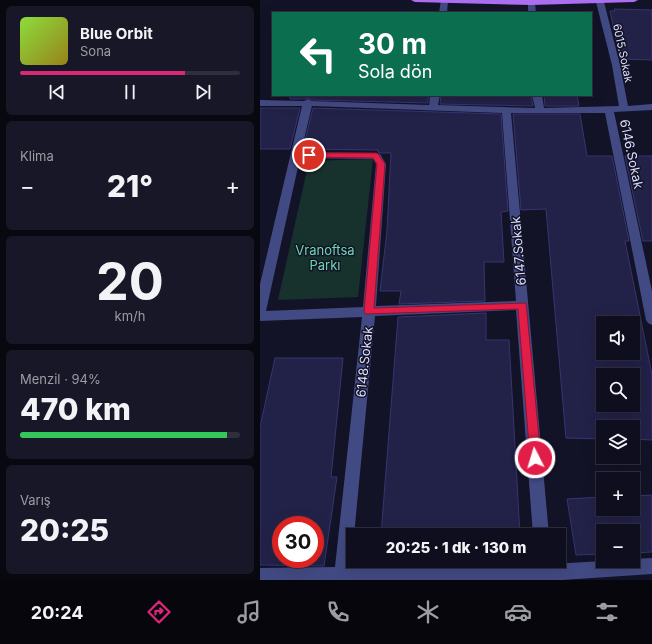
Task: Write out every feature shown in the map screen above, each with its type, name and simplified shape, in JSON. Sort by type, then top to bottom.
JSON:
[{"type":"main road","points":[[415,0],[531,3],[634,0]]},
{"type":"street","points":[[443,12],[444,1]]},
{"type":"street","name":"6015.Sokak","points":[[600,2],[616,65],[624,109]]},
{"type":"street","points":[[531,3],[532,12]]},
{"type":"street","points":[[433,108],[434,96]]},
{"type":"street","points":[[537,96],[540,111]]},
{"type":"street","points":[[260,103],[308,102],[540,111],[609,111],[652,107]]},
{"type":"street","points":[[260,310],[308,102]]},
{"type":"street","name":"6147.Sokak","points":[[506,110],[540,528]]},
{"type":"street","name":"6146.Sokak","points":[[609,111],[652,320]]},
{"type":"street","name":"6148.Sokak","points":[[296,155],[376,156],[381,164],[369,312],[342,576]]},
{"type":"street","points":[[260,316],[523,305]]},
{"type":"street","points":[[566,567],[652,566]]},
{"type":"street","points":[[260,576],[342,576],[412,579],[533,568]]},
{"type":"green space","name":"Vranoftsa Parkı","points":[[373,159],[358,297],[278,300],[309,161]]},
{"type":"building","points":[[614,9],[652,10],[652,60],[620,59],[610,11],[615,11]]},
{"type":"building","points":[[290,96],[428,96],[428,103],[312,100],[309,98],[290,99]]},
{"type":"building","points":[[441,96],[531,96],[533,106],[440,104]]},
{"type":"building","points":[[544,96],[577,96],[579,106],[545,106]]},
{"type":"building","points":[[260,108],[300,108],[290,149],[260,149]]},
{"type":"building","points":[[313,108],[501,114],[508,211],[501,212],[504,262],[484,262],[485,301],[399,304],[401,291],[380,291],[387,231],[391,153],[381,153],[378,152],[378,150],[303,149]]},
{"type":"building","points":[[513,114],[580,114],[587,156],[612,156],[629,241],[625,241],[652,375],[652,440],[640,439],[640,420],[596,420],[596,439],[566,438],[546,209],[521,210]]},
{"type":"building","points":[[625,156],[652,156],[652,241],[643,241]]},
{"type":"building","points":[[486,313],[486,340],[509,340],[520,528],[382,528],[398,317]]},
{"type":"building","points":[[275,358],[343,358],[331,477],[337,477],[324,566],[324,516],[272,516],[272,565],[260,565],[260,427]]},
{"type":"building","points":[[652,495],[652,552],[640,553],[640,524],[596,524],[596,554],[576,555],[567,499],[596,497],[596,516],[640,516],[640,496]]},
{"type":"route","points":[[309,155],[376,156],[381,164],[369,312],[523,305],[535,458]]}]
